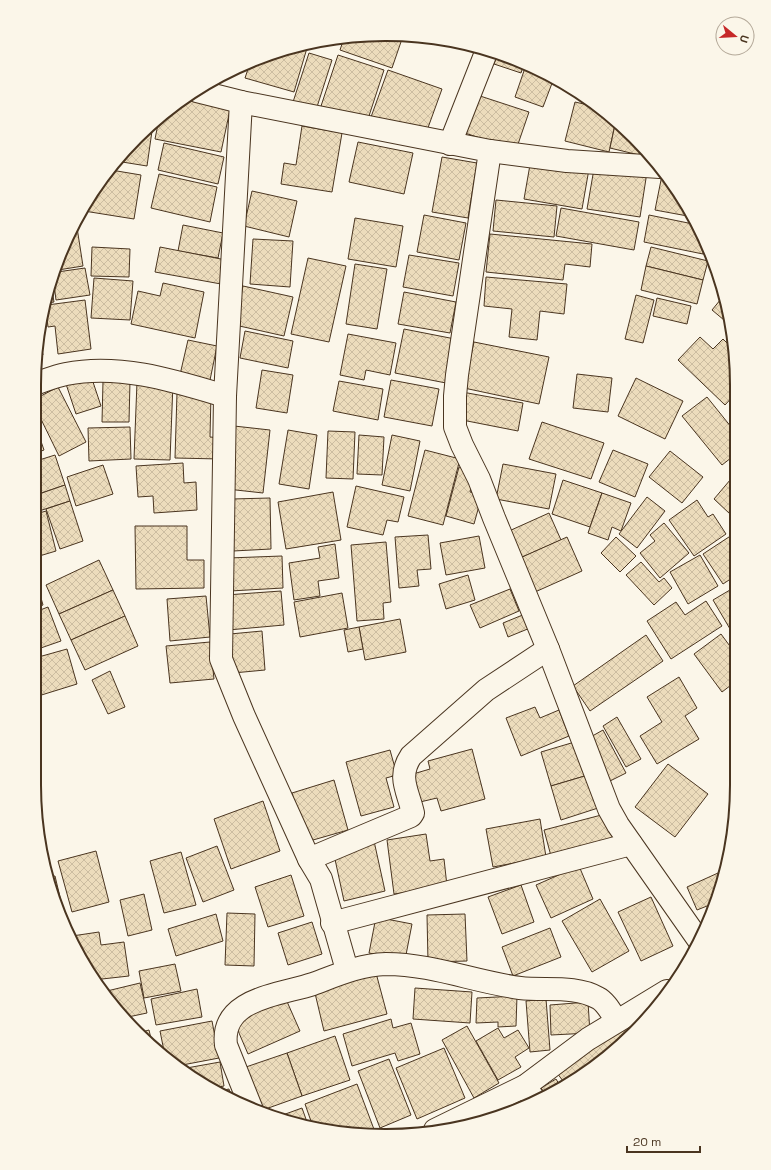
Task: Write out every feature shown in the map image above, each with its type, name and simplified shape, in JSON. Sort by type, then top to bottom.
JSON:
[{"type":"street","points":[[450,144],[485,56]]},
{"type":"street","points":[[204,93],[241,102],[490,151],[568,161],[652,166]]},
{"type":"street","points":[[241,102],[225,396],[221,659],[244,716],[309,859],[321,878],[332,923],[347,970]]},
{"type":"street","points":[[490,151],[457,375],[455,396],[456,427],[462,445],[479,479],[548,649],[609,809],[630,844],[695,935]]},
{"type":"street","points":[[41,382],[66,374],[90,371],[122,372],[158,377],[225,396]]},
{"type":"street","points":[[309,859],[411,816],[413,813],[403,777],[405,765],[411,756],[486,690],[548,649]]},
{"type":"street","points":[[332,923],[630,844]]},
{"type":"street","points":[[248,1100],[226,1045],[225,1035],[230,1020],[240,1010],[262,997],[312,984],[347,970],[385,964],[425,967],[521,988],[568,990],[598,998],[617,1021]]},
{"type":"street","points":[[458,1121],[529,1093],[588,1039],[656,997]]},
{"type":"building","points":[[386,41],[401,42],[392,68],[340,50],[342,44]]},
{"type":"building","points":[[306,51],[294,92],[245,78],[248,70],[254,67],[275,59]]},
{"type":"building","points":[[309,53],[332,60],[316,110],[293,102]]},
{"type":"building","points":[[338,55],[384,70],[367,122],[321,106]]},
{"type":"building","points":[[496,59],[522,69],[521,73],[494,64]]},
{"type":"building","points":[[388,70],[442,89],[425,136],[371,117]]},
{"type":"building","points":[[524,70],[552,84],[543,107],[515,97]]},
{"type":"building","points":[[474,94],[529,112],[516,150],[462,132]]},
{"type":"building","points":[[196,98],[231,105],[221,152],[155,139],[158,126]]},
{"type":"building","points":[[575,102],[584,104],[614,127],[609,152],[565,141]]},
{"type":"building","points":[[302,126],[342,133],[332,192],[281,184],[284,163],[296,165]]},
{"type":"building","points":[[614,127],[640,153],[639,155],[610,148]]},
{"type":"building","points":[[152,132],[147,166],[123,162]]},
{"type":"building","points":[[358,142],[413,153],[404,194],[349,182]]},
{"type":"building","points":[[164,143],[224,157],[218,184],[158,170]]},
{"type":"building","points":[[442,157],[477,163],[468,218],[432,212]]},
{"type":"building","points":[[531,159],[589,169],[582,209],[524,199]]},
{"type":"building","points":[[595,163],[647,172],[640,217],[587,209]]},
{"type":"building","points":[[116,171],[141,175],[134,219],[88,212]]},
{"type":"building","points":[[159,174],[217,187],[210,222],[151,208]]},
{"type":"building","points":[[661,179],[685,216],[655,210]]},
{"type":"building","points":[[252,191],[297,201],[289,237],[244,226]]},
{"type":"building","points":[[496,200],[557,206],[554,237],[493,231]]},
{"type":"building","points":[[561,208],[639,222],[634,250],[556,236]]},
{"type":"building","points":[[424,215],[466,223],[459,260],[417,252]]},
{"type":"building","points":[[649,215],[689,223],[703,254],[644,242]]},
{"type":"building","points":[[355,218],[403,226],[396,267],[348,259]]},
{"type":"building","points":[[183,225],[223,233],[218,258],[178,251]]},
{"type":"building","points":[[78,232],[83,266],[61,270]]},
{"type":"building","points":[[490,234],[592,244],[590,267],[565,264],[563,280],[486,272]]},
{"type":"building","points":[[253,239],[293,241],[290,287],[250,284]]},
{"type":"building","points":[[92,247],[130,249],[129,277],[91,276]]},
{"type":"building","points":[[160,247],[226,260],[221,284],[155,272]]},
{"type":"building","points":[[651,247],[707,261],[707,263],[703,280],[646,266]]},
{"type":"building","points":[[409,255],[459,263],[453,296],[403,287]]},
{"type":"building","points":[[308,258],[346,266],[329,342],[291,334]]},
{"type":"building","points":[[355,264],[387,269],[377,329],[346,324]]},
{"type":"building","points":[[646,266],[703,280],[697,304],[641,290]]},
{"type":"building","points":[[85,268],[90,295],[56,300],[55,290],[60,272]]},
{"type":"building","points":[[486,277],[567,284],[564,314],[540,311],[537,340],[509,337],[512,309],[484,306]]},
{"type":"building","points":[[94,278],[133,281],[130,320],[91,318]]},
{"type":"building","points":[[163,283],[204,292],[195,338],[131,324],[138,291],[160,296]]},
{"type":"building","points":[[243,286],[293,297],[284,336],[235,325]]},
{"type":"building","points":[[404,292],[456,302],[450,333],[398,324]]},
{"type":"building","points":[[636,295],[654,300],[643,343],[625,339]]},
{"type":"building","points":[[657,298],[691,306],[687,324],[653,316]]},
{"type":"building","points":[[85,300],[91,349],[58,354],[55,326],[48,327],[47,322],[51,304]]},
{"type":"building","points":[[719,301],[723,319],[712,310]]},
{"type":"building","points":[[404,329],[455,339],[446,383],[395,373]]},
{"type":"building","points":[[245,331],[293,341],[288,368],[240,358]]},
{"type":"building","points":[[348,334],[396,343],[390,375],[366,370],[364,380],[340,375]]},
{"type":"building","points":[[700,337],[713,349],[723,339],[727,343],[730,400],[725,405],[678,360]]},
{"type":"building","points":[[188,340],[217,346],[209,385],[179,379]]},
{"type":"building","points":[[474,342],[549,357],[539,404],[464,388]]},
{"type":"building","points":[[262,370],[293,375],[287,413],[256,408]]},
{"type":"building","points":[[577,374],[612,378],[608,412],[573,408]]},
{"type":"building","points":[[91,376],[101,406],[76,414],[66,384]]},
{"type":"building","points":[[636,378],[683,401],[665,439],[618,416]]},
{"type":"building","points":[[391,380],[439,389],[432,426],[384,417]]},
{"type":"building","points":[[103,381],[130,381],[129,422],[102,422]]},
{"type":"building","points":[[339,381],[383,389],[378,420],[333,411]]},
{"type":"building","points":[[137,382],[173,383],[170,460],[134,459]]},
{"type":"building","points":[[58,387],[86,442],[59,456],[41,419],[41,396]]},
{"type":"building","points":[[462,392],[523,403],[518,431],[457,419]]},
{"type":"building","points":[[177,393],[211,394],[210,437],[221,438],[220,459],[175,458]]},
{"type":"building","points":[[707,397],[730,426],[730,459],[722,465],[682,416]]},
{"type":"building","points":[[542,422],[604,443],[591,479],[529,459]]},
{"type":"building","points":[[234,426],[270,430],[263,493],[227,489]]},
{"type":"building","points":[[130,427],[131,459],[89,461],[88,428]]},
{"type":"building","points":[[288,430],[317,435],[309,489],[279,484]]},
{"type":"building","points":[[328,431],[355,432],[353,479],[326,478]]},
{"type":"building","points":[[359,435],[384,437],[382,475],[357,474]]},
{"type":"building","points":[[392,435],[420,441],[410,491],[382,485]]},
{"type":"building","points":[[41,441],[44,450],[41,451]]},
{"type":"building","points":[[425,450],[460,459],[443,525],[408,516]]},
{"type":"building","points":[[613,450],[648,464],[635,497],[599,482]]},
{"type":"building","points":[[670,451],[703,477],[682,503],[649,477]]},
{"type":"building","points":[[55,455],[65,485],[41,493],[41,459]]},
{"type":"building","points":[[183,463],[184,483],[196,482],[197,510],[154,513],[153,496],[138,497],[136,466]]},
{"type":"building","points":[[503,464],[556,474],[549,509],[496,499]]},
{"type":"building","points":[[103,465],[113,494],[76,506],[67,477]]},
{"type":"building","points":[[459,467],[475,471],[470,492],[482,495],[474,524],[446,516]]},
{"type":"building","points":[[563,480],[602,493],[590,527],[552,514]]},
{"type":"building","points":[[730,480],[730,514],[714,499]]},
{"type":"building","points":[[65,485],[70,501],[41,510],[41,493]]},
{"type":"building","points":[[356,486],[404,497],[398,522],[387,520],[383,535],[347,527]]},
{"type":"building","points":[[333,492],[341,540],[286,549],[278,502]]},
{"type":"building","points":[[602,493],[631,503],[621,531],[612,527],[608,540],[588,533]]},
{"type":"building","points":[[647,497],[665,511],[637,548],[619,534]]},
{"type":"building","points":[[270,498],[271,549],[233,551],[232,499]]},
{"type":"building","points":[[697,500],[708,517],[713,514],[726,534],[694,556],[669,520]]},
{"type":"building","points":[[70,501],[83,541],[60,549],[46,509]]},
{"type":"building","points":[[46,511],[56,551],[41,556],[41,512]]},
{"type":"building","points":[[549,513],[561,540],[520,558],[509,531]]},
{"type":"building","points":[[664,523],[689,553],[660,578],[640,553],[655,541],[650,535]]},
{"type":"building","points":[[135,526],[187,526],[187,560],[204,560],[204,588],[136,589]]},
{"type":"building","points":[[428,535],[431,569],[417,570],[419,586],[399,588],[395,537]]},
{"type":"building","points":[[479,536],[485,568],[446,575],[440,543]]},
{"type":"building","points":[[730,536],[730,579],[723,584],[703,554]]},
{"type":"building","points":[[567,537],[582,571],[535,592],[520,558]]},
{"type":"building","points":[[616,537],[636,556],[620,572],[601,553]]},
{"type":"building","points":[[386,542],[391,602],[383,603],[384,619],[357,621],[351,545]]},
{"type":"building","points":[[335,544],[339,578],[318,581],[320,596],[294,600],[289,563],[320,558],[318,547]]},
{"type":"building","points":[[700,555],[718,586],[688,604],[670,572]]},
{"type":"building","points":[[282,556],[283,588],[230,591],[228,558]]},
{"type":"building","points":[[99,560],[113,590],[59,614],[46,585]]},
{"type":"building","points":[[641,562],[659,582],[664,578],[672,588],[654,605],[626,575]]},
{"type":"building","points":[[468,575],[475,600],[446,609],[439,584]]},
{"type":"building","points":[[510,589],[519,611],[480,628],[470,605]]},
{"type":"building","points":[[113,590],[125,616],[71,640],[59,614]]},
{"type":"building","points":[[730,590],[730,629],[713,600]]},
{"type":"building","points":[[281,591],[284,625],[228,630],[226,595]]},
{"type":"building","points":[[342,593],[348,628],[300,637],[294,602]]},
{"type":"building","points":[[206,596],[210,637],[170,641],[167,599]]},
{"type":"building","points":[[706,601],[722,626],[671,659],[647,621],[676,602],[685,615]]},
{"type":"building","points":[[48,607],[61,641],[41,648],[41,610]]},
{"type":"building","points":[[530,612],[535,626],[508,637],[503,623]]},
{"type":"building","points":[[125,616],[138,646],[85,670],[71,640]]},
{"type":"building","points":[[400,619],[406,652],[365,660],[359,627]]},
{"type":"building","points":[[359,627],[363,649],[348,652],[344,630]]},
{"type":"building","points":[[262,631],[265,670],[233,673],[230,634]]},
{"type":"building","points":[[721,634],[730,646],[730,686],[722,692],[694,654]]},
{"type":"building","points":[[646,635],[663,661],[590,711],[573,686]]},
{"type":"building","points":[[210,642],[214,679],[170,683],[166,646]]},
{"type":"building","points":[[67,649],[77,684],[41,695],[41,656]]},
{"type":"building","points":[[110,671],[125,707],[108,714],[92,680]]},
{"type":"building","points":[[679,677],[697,708],[685,716],[699,739],[657,764],[640,736],[662,722],[647,697]]},
{"type":"building","points":[[535,707],[540,718],[559,710],[569,736],[521,756],[506,718]]},
{"type":"building","points":[[617,717],[641,759],[626,767],[603,726]]},
{"type":"building","points":[[603,730],[626,773],[610,781],[587,739]]},
{"type":"building","points":[[578,741],[588,775],[551,786],[541,752]]},
{"type":"building","points":[[472,749],[485,799],[441,811],[437,798],[420,802],[413,774],[430,769],[428,761]]},
{"type":"building","points":[[390,750],[397,775],[386,778],[394,807],[361,816],[346,762]]},
{"type":"building","points":[[668,764],[708,794],[675,837],[635,807]]},
{"type":"building","points":[[588,775],[598,808],[561,820],[551,786]]},
{"type":"building","points":[[334,780],[348,830],[306,842],[292,793]]},
{"type":"building","points":[[263,801],[280,851],[231,869],[214,819]]},
{"type":"building","points":[[609,813],[616,839],[551,856],[544,830]]},
{"type":"building","points":[[540,819],[546,857],[493,867],[486,829]]},
{"type":"building","points":[[426,834],[430,861],[444,859],[447,886],[394,894],[387,840]]},
{"type":"building","points":[[374,841],[385,891],[344,901],[333,850]]},
{"type":"building","points":[[217,846],[234,890],[203,902],[186,858]]},
{"type":"building","points":[[96,851],[109,902],[72,912],[58,861]]},
{"type":"building","points":[[181,852],[196,905],[164,913],[150,861]]},
{"type":"building","points":[[579,866],[593,899],[551,918],[536,885]]},
{"type":"building","points":[[718,873],[708,906],[697,910],[687,887]]},
{"type":"building","points":[[291,875],[304,916],[268,927],[255,887]]},
{"type":"building","points":[[54,876],[55,876],[60,898],[59,895]]},
{"type":"building","points":[[521,885],[534,922],[502,934],[488,897]]},
{"type":"building","points":[[144,894],[152,930],[128,936],[120,900]]},
{"type":"building","points":[[651,897],[673,946],[641,961],[618,912]]},
{"type":"building","points":[[600,899],[629,951],[592,972],[562,921]]},
{"type":"building","points":[[227,913],[255,914],[254,966],[225,965]]},
{"type":"building","points":[[216,914],[223,941],[176,956],[168,929]]},
{"type":"building","points":[[465,914],[467,961],[428,962],[427,915]]},
{"type":"building","points":[[376,917],[412,924],[405,960],[369,953]]},
{"type":"building","points":[[312,922],[322,954],[288,965],[278,933]]},
{"type":"building","points":[[550,928],[561,957],[513,976],[502,947]]},
{"type":"building","points":[[99,932],[101,945],[124,942],[129,976],[101,979],[87,957],[76,935]]},
{"type":"building","points":[[175,964],[181,991],[144,998],[139,971]]},
{"type":"building","points":[[376,973],[387,1014],[324,1031],[314,989]]},
{"type":"building","points":[[140,983],[147,1013],[130,1016],[109,990]]},
{"type":"building","points":[[415,988],[472,992],[470,1023],[413,1019]]},
{"type":"building","points":[[197,989],[202,1017],[156,1025],[151,999]]},
{"type":"building","points":[[517,996],[516,1026],[498,1027],[498,1022],[476,1023],[477,998]]},
{"type":"building","points":[[285,997],[300,1031],[248,1054],[233,1019]]},
{"type":"building","points":[[546,999],[550,1050],[530,1052],[526,1001]]},
{"type":"building","points":[[588,1002],[590,1033],[551,1035],[550,1005]]},
{"type":"building","points":[[391,1019],[393,1028],[411,1023],[420,1054],[398,1061],[395,1053],[352,1066],[343,1034]]},
{"type":"building","points":[[212,1021],[219,1058],[185,1064],[163,1048],[160,1031]]},
{"type":"building","points":[[623,1021],[628,1029],[613,1044],[562,1080],[554,1069]]},
{"type":"building","points":[[467,1026],[499,1083],[474,1098],[442,1040]]},
{"type":"building","points":[[498,1028],[504,1038],[518,1030],[529,1048],[515,1057],[521,1067],[498,1080],[476,1041]]},
{"type":"building","points":[[149,1030],[150,1036],[145,1031]]},
{"type":"building","points":[[335,1036],[350,1080],[302,1096],[287,1053]]},
{"type":"building","points":[[444,1048],[465,1098],[417,1119],[396,1068]]},
{"type":"building","points":[[287,1053],[302,1096],[268,1108],[257,1104],[243,1068]]},
{"type":"building","points":[[389,1059],[411,1115],[380,1128],[358,1071]]},
{"type":"building","points":[[220,1062],[224,1086],[220,1087],[213,1083],[189,1068]]},
{"type":"building","points":[[556,1079],[558,1083],[543,1091],[541,1088]]},
{"type":"building","points":[[357,1084],[374,1128],[341,1126],[311,1120],[305,1104]]},
{"type":"building","points":[[527,1095],[529,1097],[517,1103],[515,1104]]},
{"type":"building","points":[[302,1108],[306,1119],[296,1117],[286,1114]]}]
